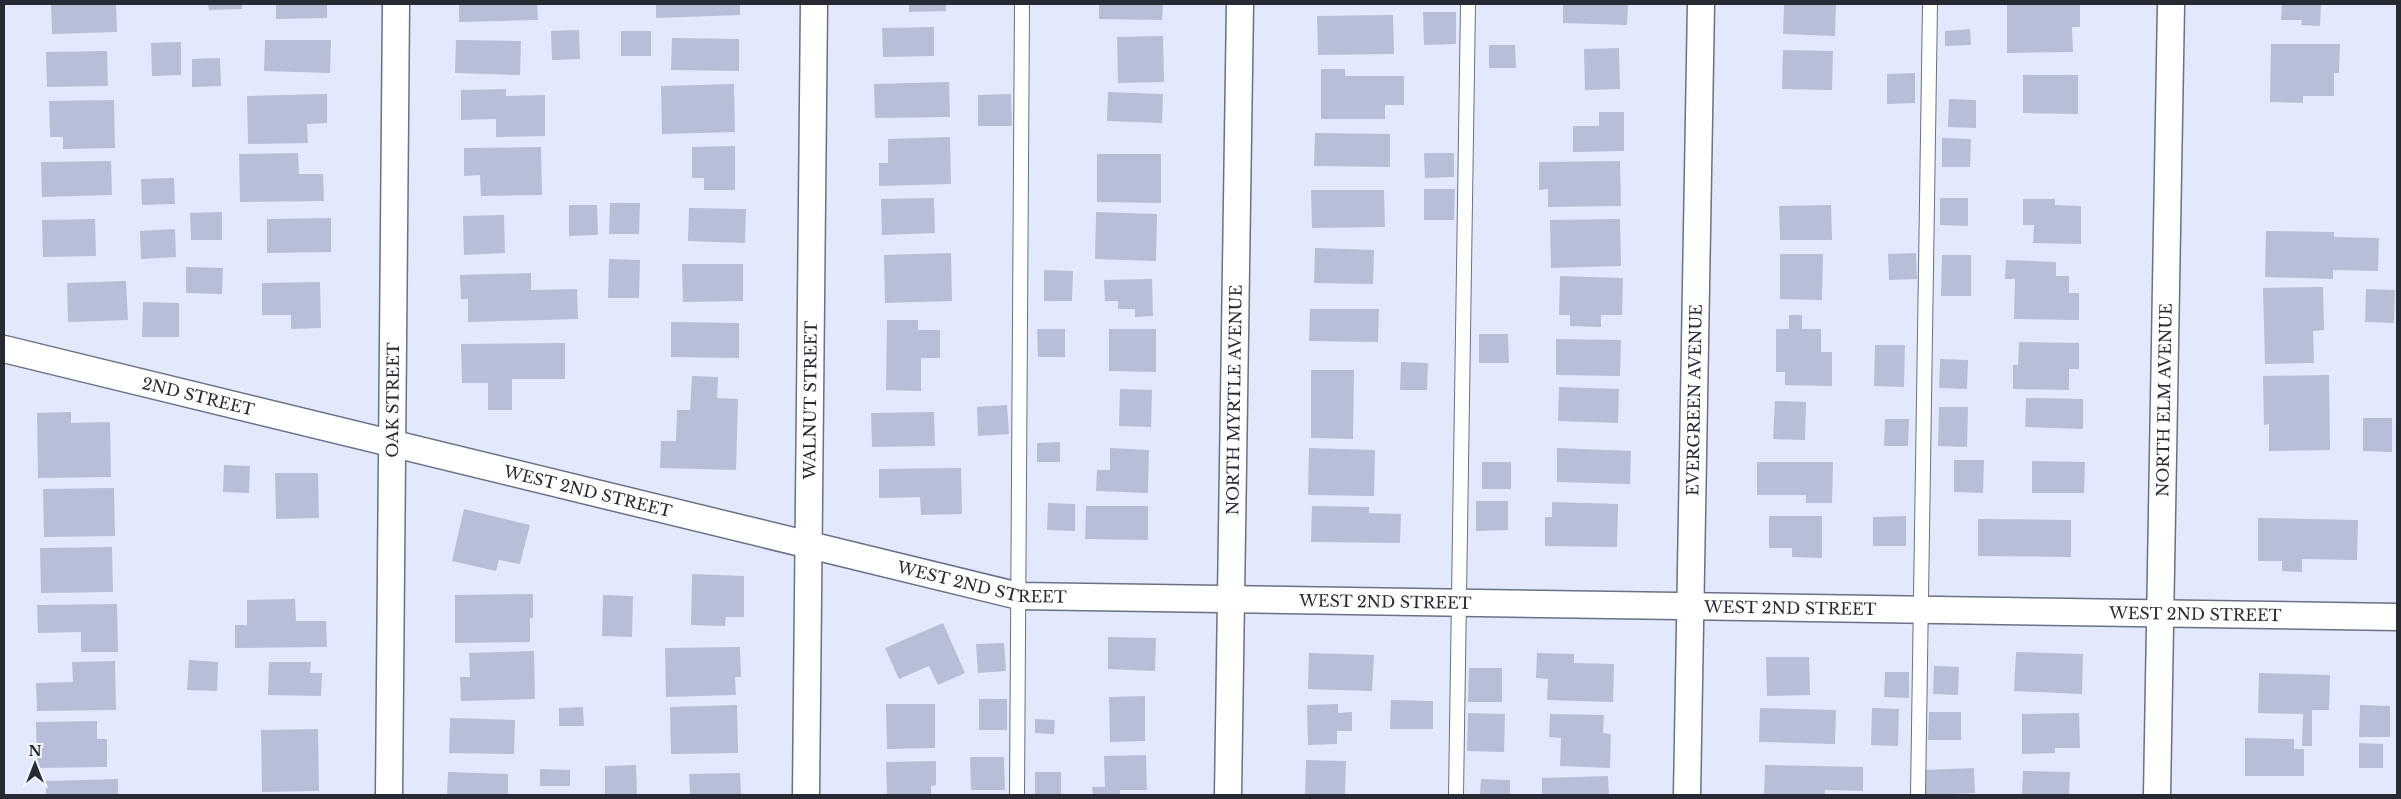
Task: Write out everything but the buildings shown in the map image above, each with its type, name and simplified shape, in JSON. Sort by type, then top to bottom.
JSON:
[{"type":"street","name":"OAK STREET","points":[[389,795],[396,4]]},
{"type":"street","name":"WALNUT STREET","points":[[806,795],[814,4]]},
{"type":"street","name":"NORTH MYRTLE AVENUE","points":[[1228,795],[1240,4]]},
{"type":"street","name":"EVERGREEN AVENUE","points":[[1687,795],[1701,4]]},
{"type":"street","name":"NORTH ELM AVENUE","points":[[2157,795],[2171,4]]},
{"type":"street","name":"2ND STREET","points":[[4,350],[392,444]]},
{"type":"street","name":"WEST 2ND STREET","points":[[392,444],[1019,596],[2397,617]]},
{"type":"lane","points":[[1017,795],[1022,4]]},
{"type":"lane","points":[[1456,795],[1468,4]]},
{"type":"lane","points":[[1918,795],[1930,4]]}]
